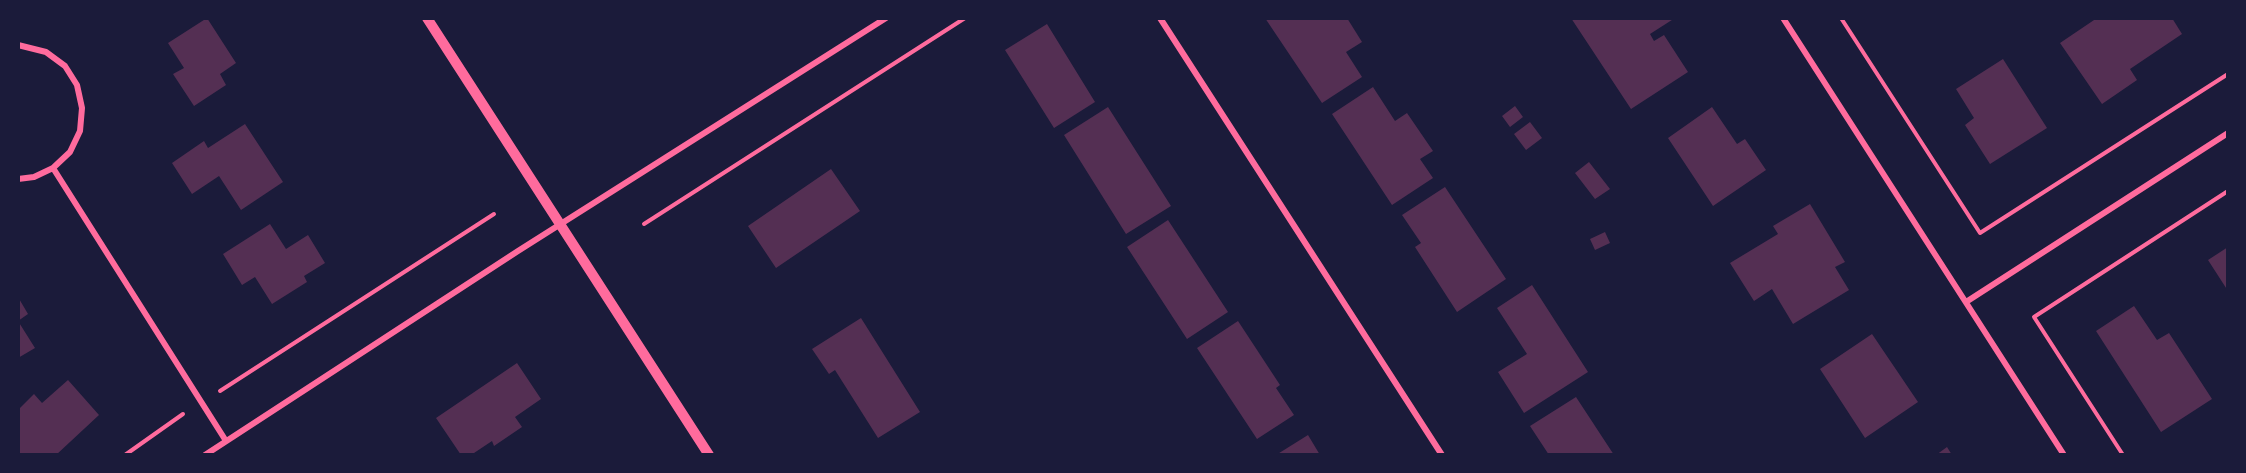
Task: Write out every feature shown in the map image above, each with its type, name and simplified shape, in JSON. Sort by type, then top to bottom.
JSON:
[{"type":"street","points":[[427,18],[709,455]]},
{"type":"street","points":[[205,455],[560,224],[886,18]]},
{"type":"street","points":[[1160,18],[1442,455]]},
{"type":"street","points":[[1783,18],[2064,455]]},
{"type":"street","points":[[18,45],[46,52],[64,66],[77,85],[82,108],[80,131],[70,152],[53,168],[34,177],[18,179]]},
{"type":"street","points":[[1966,302],[2228,133]]},
{"type":"street","points":[[53,168],[226,441]]},
{"type":"path","points":[[644,224],[964,18]]},
{"type":"path","points":[[1841,18],[1980,233],[2228,74]]},
{"type":"path","points":[[2123,455],[2034,317],[2228,191]]},
{"type":"path","points":[[125,455],[202,402],[494,214]]},
{"type":"building","points":[[207,18],[236,63],[220,74],[226,85],[194,106],[173,74],[184,68],[168,43]]},
{"type":"building","points":[[1265,18],[1347,18],[1362,42],[1346,52],[1362,77],[1322,103]]},
{"type":"building","points":[[1571,18],[1675,18],[1650,34],[1654,41],[1664,35],[1688,72],[1631,109]]},
{"type":"building","points":[[2097,18],[2172,18],[2182,34],[2130,69],[2137,80],[2102,104],[2060,43]]},
{"type":"building","points":[[1047,24],[1095,102],[1054,128],[1005,50]]},
{"type":"building","points":[[2003,59],[2047,128],[1990,164],[1965,125],[1974,118],[1956,89]]},
{"type":"building","points":[[1373,87],[1395,121],[1407,113],[1433,151],[1420,159],[1433,178],[1392,205],[1332,114]]},
{"type":"building","points":[[1515,106],[1523,117],[1510,127],[1502,116]]},
{"type":"building","points":[[1108,107],[1171,206],[1126,234],[1064,135]]},
{"type":"building","points":[[1712,107],[1737,144],[1745,139],[1766,170],[1713,206],[1668,138]]},
{"type":"building","points":[[1530,122],[1542,138],[1526,150],[1514,134]]},
{"type":"building","points":[[245,124],[283,182],[241,210],[219,176],[192,194],[172,163],[204,141],[208,148]]},
{"type":"building","points":[[1589,162],[1610,189],[1595,199],[1575,173]]},
{"type":"building","points":[[831,169],[860,211],[776,268],[748,226]]},
{"type":"building","points":[[1445,187],[1506,279],[1457,312],[1415,247],[1421,243],[1402,215]]},
{"type":"building","points":[[1810,204],[1845,262],[1835,267],[1849,290],[1793,324],[1772,289],[1754,301],[1730,263],[1778,234],[1773,226]]},
{"type":"building","points":[[1168,220],[1228,312],[1187,339],[1127,247]]},
{"type":"building","points":[[270,224],[286,249],[308,235],[325,263],[304,276],[307,282],[272,304],[255,277],[242,285],[223,254]]},
{"type":"building","points":[[1605,232],[1610,243],[1595,250],[1590,239]]},
{"type":"building","points":[[2228,247],[2228,291],[2208,260]]},
{"type":"building","points":[[1532,285],[1588,372],[1524,413],[1498,372],[1527,354],[1497,308]]},
{"type":"building","points":[[18,297],[28,314],[18,321]]},
{"type":"building","points":[[2134,306],[2157,340],[2169,333],[2212,399],[2161,432],[2096,331]]},
{"type":"building","points":[[861,318],[920,412],[878,438],[835,370],[829,374],[812,349]]},
{"type":"building","points":[[18,321],[35,348],[18,358]]},
{"type":"building","points":[[1238,321],[1280,385],[1276,388],[1294,415],[1257,439],[1197,348]]},
{"type":"building","points":[[1872,334],[1918,402],[1865,438],[1820,369]]},
{"type":"building","points":[[517,363],[541,399],[515,417],[522,427],[494,446],[492,441],[471,455],[461,455],[436,418]]},
{"type":"building","points":[[68,380],[99,415],[56,455],[18,455],[18,410],[34,394],[42,403]]},
{"type":"building","points":[[1576,397],[1614,455],[1549,455],[1530,426]]},
{"type":"building","points":[[1308,435],[1320,455],[1276,455]]},
{"type":"building","points":[[1947,447],[1952,455],[1936,455]]}]
